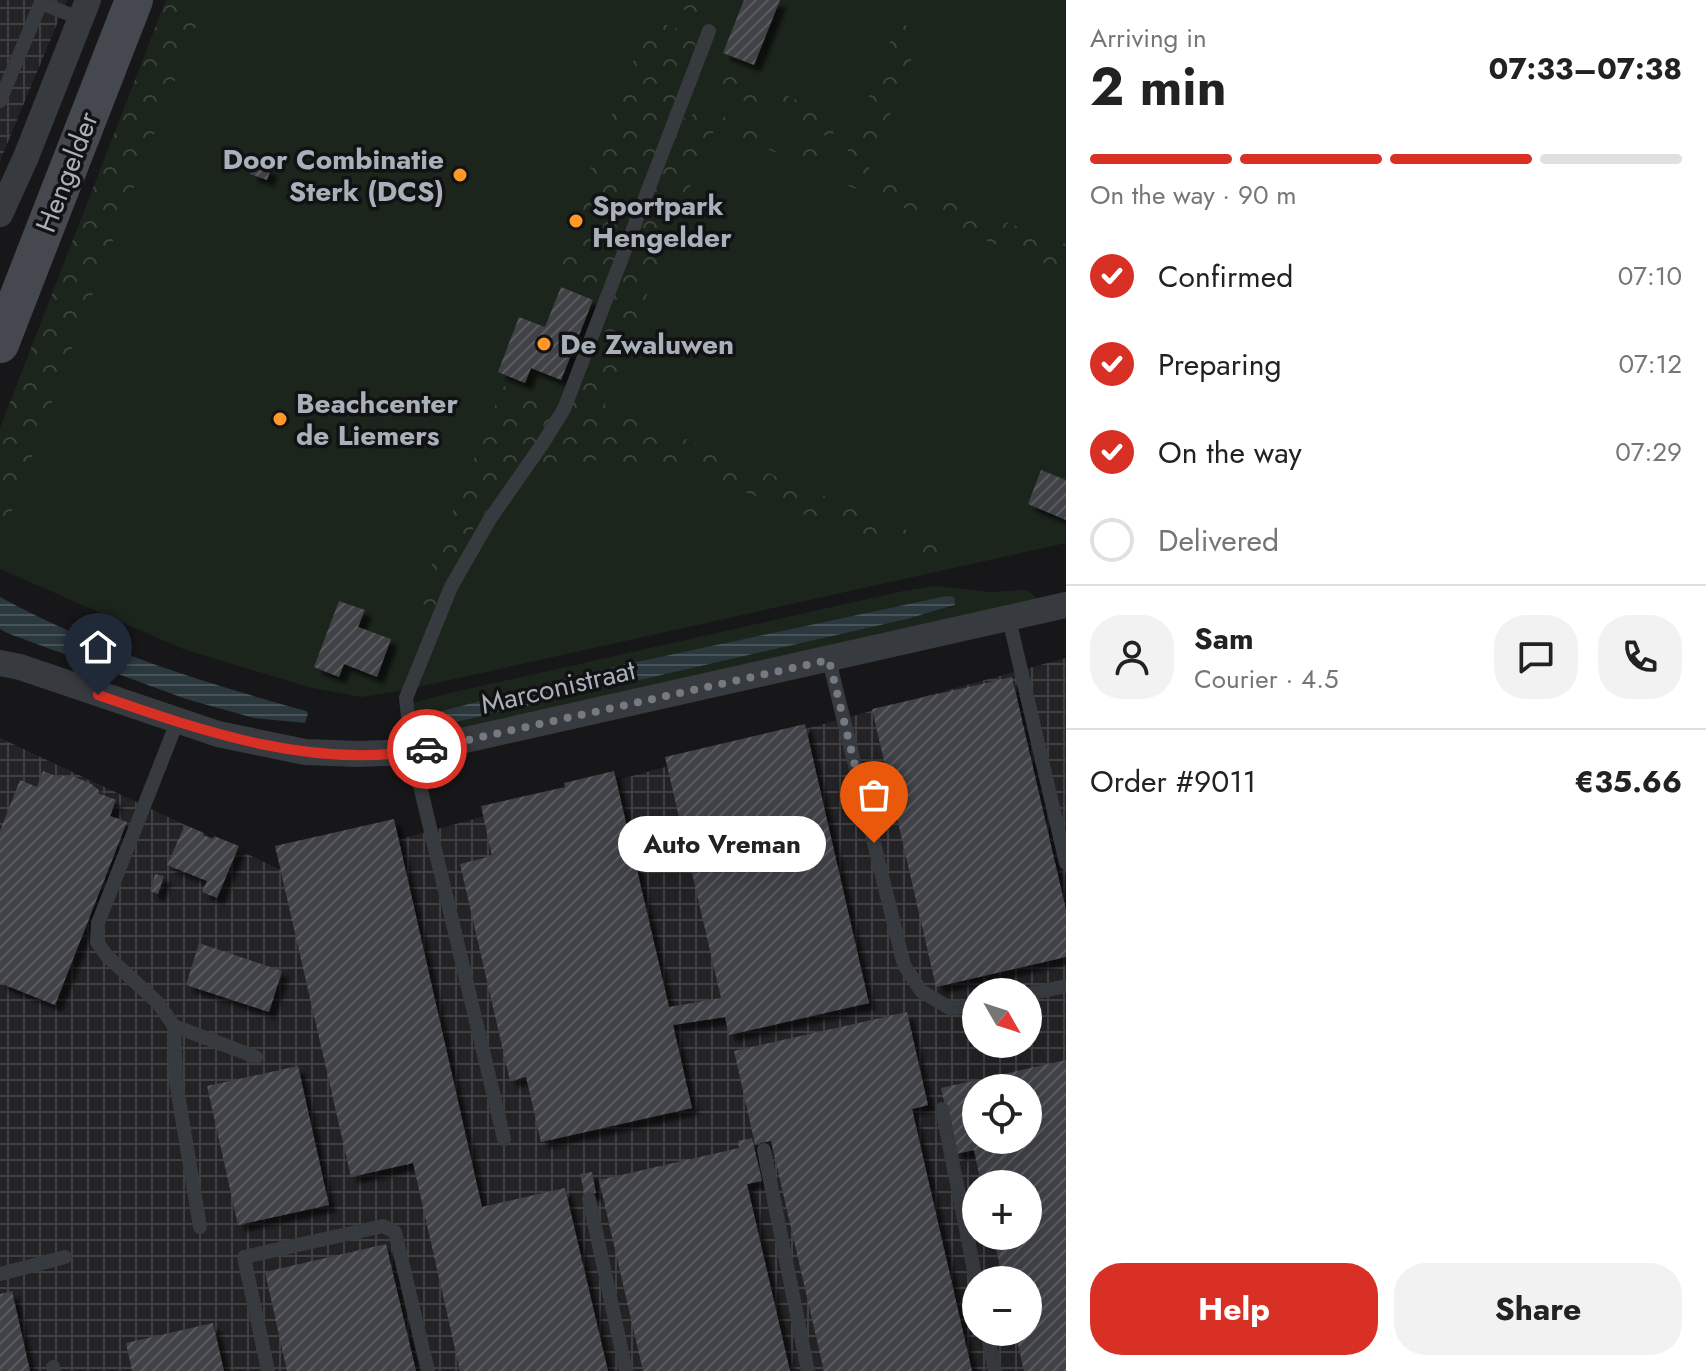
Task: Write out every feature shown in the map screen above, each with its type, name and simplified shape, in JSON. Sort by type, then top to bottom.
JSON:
[{"type":"main road","name":"Hengelder","points":[[0,286],[54,169],[121,0]]},
{"type":"main road","name":"Hengelder","points":[[0,344],[134,0]]},
{"type":"street","name":"Hengelder","points":[[0,214],[26,157],[84,9]]},
{"type":"street","name":"Marconistraat","points":[[7,662],[218,734],[305,752],[412,752],[1066,605]]},
{"type":"lane","points":[[0,101],[41,2],[84,9]]},
{"type":"lane","points":[[504,1139],[412,752],[406,698],[451,587],[490,519],[564,409],[709,31]]},
{"type":"lane","points":[[1009,619],[1066,863]]},
{"type":"lane","points":[[829,660],[904,965],[921,991],[951,1009],[962,1007]]},
{"type":"lane","points":[[177,722],[98,923],[97,942],[107,956],[158,1003],[174,1026],[176,1081],[200,1227]]},
{"type":"lane","points":[[1042,991],[1066,986]]},
{"type":"lane","points":[[174,1026],[256,1057]]},
{"type":"lane","points":[[942,1109],[973,1266]]},
{"type":"lane","points":[[764,1150],[808,1371]]},
{"type":"lane","points":[[589,1199],[626,1371]]},
{"type":"lane","points":[[268,1371],[244,1257],[383,1226],[395,1232],[428,1371]]},
{"type":"lane","points":[[0,1274],[65,1257]]},
{"type":"lane","points":[[990,1346],[995,1371]]},
{"type":"shaded area","points":[[0,0],[67,0],[0,161]]},
{"type":"shaded area","points":[[946,596],[954,597],[955,605],[907,619],[451,723],[440,724],[437,719],[438,712],[604,669]]},
{"type":"shaded area","points":[[0,597],[73,633],[150,663],[306,711],[305,723],[254,718],[186,699],[7,633],[0,629]]},
{"type":"shaded area","points":[[1066,658],[1066,1371],[0,1371],[0,738],[283,871]]},
{"type":"green space","points":[[166,0],[206,0],[0,544],[0,428]]},
{"type":"green space","name":"Sportpark Hengelder","points":[[172,0],[1066,0],[1066,543],[405,690],[361,697],[308,687],[183,649],[0,569],[0,442]]},
{"type":"green space","points":[[661,0],[724,0],[714,22]]},
{"type":"green space","points":[[650,19],[694,35],[696,51],[603,289],[550,270]]},
{"type":"green space","points":[[898,21],[921,34],[868,172],[1066,244],[1066,272],[836,181]]},
{"type":"green space","points":[[722,69],[840,118],[831,138],[714,88]]},
{"type":"green space","points":[[702,109],[826,154],[821,167],[816,170],[718,128],[710,136],[605,406],[965,554],[990,558],[933,559],[666,462],[620,472],[616,457],[533,471],[569,411],[679,122]]},
{"type":"green space","points":[[503,386],[559,406],[458,550],[434,608],[417,602]]},
{"type":"green space","points":[[935,586],[990,592],[1023,590],[1029,591],[1037,599],[438,735],[423,727],[414,709],[413,703],[450,693]],"holes":[[[946,596],[955,606],[444,724],[438,713],[604,669]]]},
{"type":"building","points":[[744,0],[780,0],[754,65],[723,53]]},
{"type":"building","points":[[254,163],[271,169],[267,180],[250,174]]},
{"type":"building","points":[[561,287],[593,300],[561,380],[531,368],[525,383],[498,372],[519,317],[545,327]]},
{"type":"building","points":[[1041,470],[1066,480],[1066,520],[1028,504]]},
{"type":"building","points":[[339,601],[365,610],[358,627],[391,639],[377,677],[344,664],[339,677],[314,667]]},
{"type":"building","points":[[1012,677],[1066,910],[1066,957],[975,978],[962,978],[962,981],[936,987],[872,709]]},
{"type":"building","points":[[805,724],[869,1003],[729,1035],[725,1017],[673,1025],[692,1108],[541,1142],[526,1077],[510,1081],[460,864],[492,856],[481,806],[565,787],[564,783],[614,771],[669,1007],[721,998],[665,757]]},
{"type":"building","points":[[43,771],[90,783],[99,790],[98,793],[116,800],[110,816],[127,822],[55,1005],[0,983],[0,831],[20,780],[37,787]]},
{"type":"building","points":[[394,819],[482,1207],[565,1188],[608,1371],[460,1371],[413,1163],[351,1177],[275,846]]},
{"type":"building","points":[[185,825],[213,839],[214,836],[239,846],[217,898],[202,892],[207,881],[167,865]]},
{"type":"building","points":[[155,874],[164,876],[158,894],[150,891]]},
{"type":"building","points":[[199,943],[282,971],[269,1012],[186,985]]},
{"type":"building","points":[[907,1012],[928,1105],[912,1109],[962,1327],[962,1346],[966,1346],[972,1371],[824,1371],[771,1141],[755,1144],[734,1051]]},
{"type":"building","points":[[1066,1060],[1066,1371],[1024,1371],[1018,1346],[1042,1346],[1042,1266],[1000,1266],[996,1250],[1042,1250],[1042,1170],[978,1170],[975,1154],[1042,1154],[1042,1074],[1004,1074]]},
{"type":"building","points":[[298,1066],[329,1205],[238,1225],[207,1086]]},
{"type":"building","points":[[962,1083],[962,1153],[956,1154],[941,1088]]},
{"type":"building","points":[[752,1138],[762,1181],[747,1184],[790,1371],[643,1371],[599,1180],[739,1148],[738,1141]]},
{"type":"building","points":[[592,1172],[596,1193],[585,1195],[580,1174]]},
{"type":"building","points":[[386,1244],[416,1371],[287,1371],[265,1272]]},
{"type":"building","points":[[12,1291],[30,1371],[0,1371],[0,1294]]},
{"type":"building","points":[[213,1323],[224,1371],[132,1371],[126,1343]]},
{"type":"way so far","points":[[427,749],[829,660],[874,843]]},
{"type":"place","name":"Door Combinatie Sterk (DCS)","points":[[460,175]]},
{"type":"place","name":"Sportpark Hengelder","points":[[576,221]]},
{"type":"place","name":"De Zwaluwen","points":[[544,344]]},
{"type":"place","name":"Beachcenter de Liemers","points":[[280,419]]},
{"type":"place","name":"Auto Vreman","points":[[874,843]]},
{"type":"route","points":[[98,695],[218,734],[305,752],[358,754],[427,749]]}]
